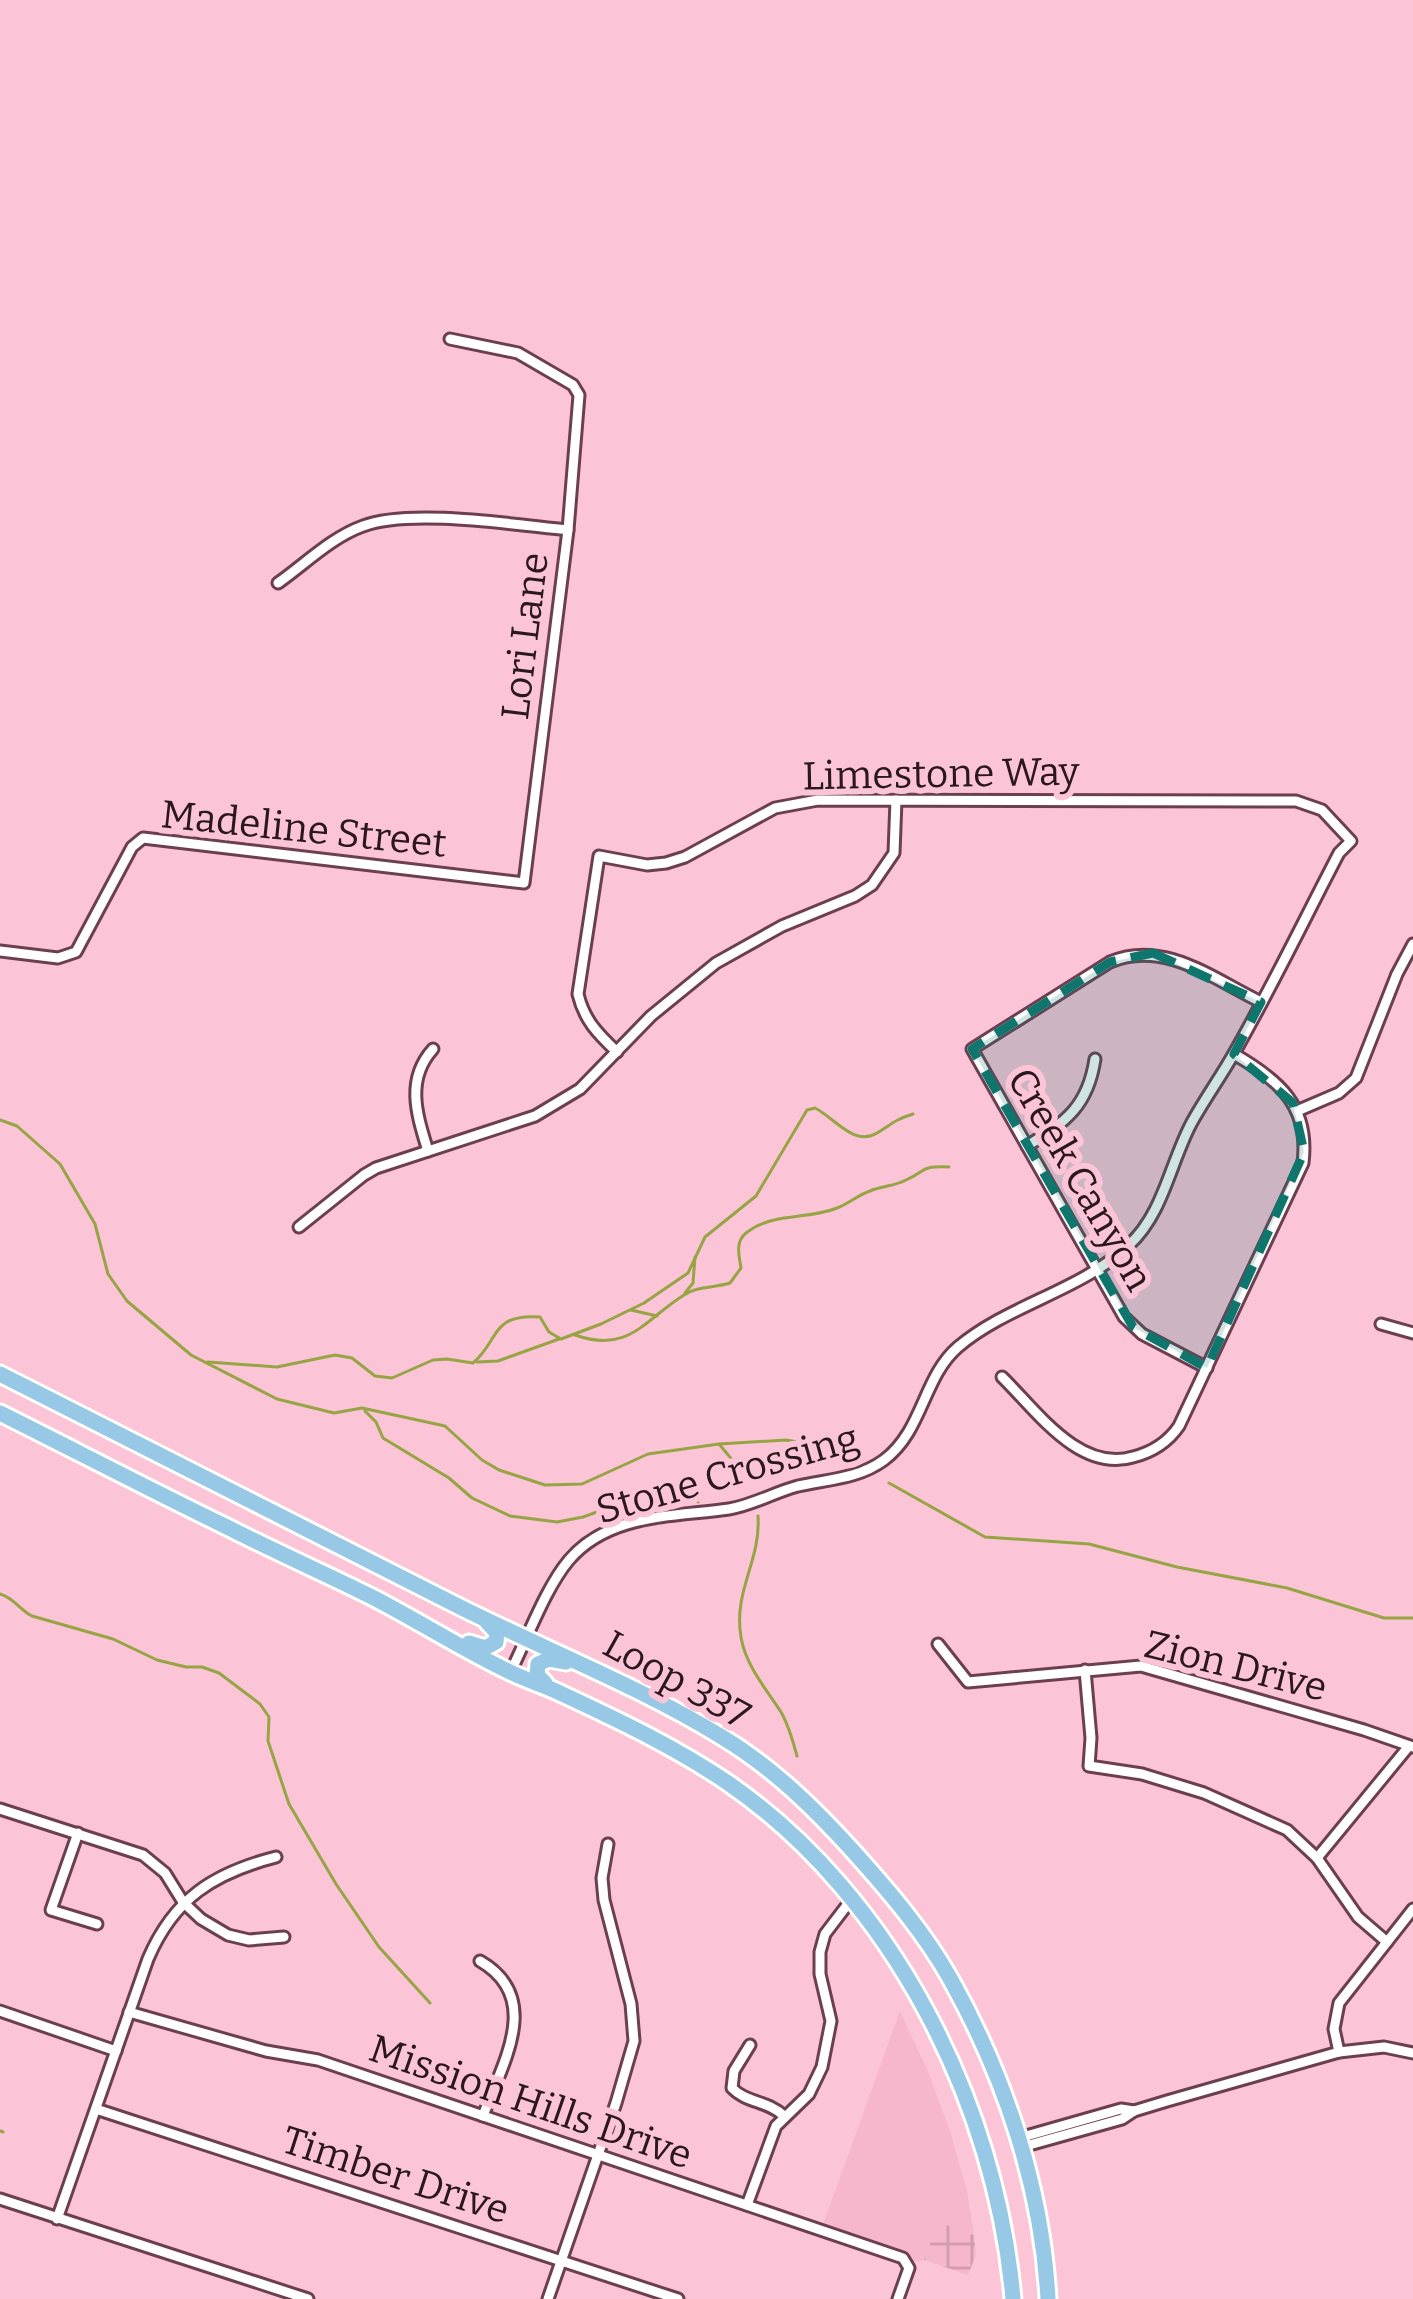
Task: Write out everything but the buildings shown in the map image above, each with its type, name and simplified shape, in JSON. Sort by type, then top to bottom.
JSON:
[{"type":"main road","name":"Loop 337","points":[[0,1374],[483,1619],[598,1671],[724,1738],[778,1777],[882,1883],[950,1978],[987,2053],[1020,2143],[1046,2253],[1048,2299]]},
{"type":"main road","name":"Loop 337","points":[[0,1413],[510,1672],[655,1738],[735,1788],[787,1829],[851,1900],[934,2025],[965,2094],[996,2188],[1017,2299]]},
{"type":"main road","points":[[449,1638],[485,1648],[493,1645],[497,1633],[483,1619]]},
{"type":"main road","points":[[554,1690],[537,1675],[540,1662],[558,1660],[598,1671]]},
{"type":"street","name":"Lori Lane","points":[[450,339],[518,352],[573,385],[579,395],[568,530],[524,883]]},
{"type":"street","points":[[278,584],[354,530],[386,520],[438,519],[568,530]]},
{"type":"street","name":"Limestone Way","points":[[617,1052],[591,1026],[578,994],[599,856],[647,865],[666,863],[758,816],[790,803],[818,800],[1296,801],[1322,811],[1351,841]]},
{"type":"street","points":[[299,1228],[364,1174],[559,1104],[580,1089],[651,1016],[716,963],[872,885],[894,853],[896,800]]},
{"type":"street","name":"Madeline Street","points":[[0,951],[58,958],[76,952],[132,847],[143,838],[524,883]]},
{"type":"street","name":"Stone Crossing","points":[[510,1672],[560,1573],[598,1536],[657,1516],[732,1508],[866,1471],[901,1444],[955,1349],[983,1329],[1098,1270],[1135,1240],[1154,1212],[1190,1125],[1234,1054],[1339,853],[1351,841]]},
{"type":"street","points":[[1297,1111],[1339,1093],[1355,1078],[1413,944]]},
{"type":"street","name":"Creek Canyon","points":[[1207,1367],[1158,1344],[1124,1317],[972,1049],[1110,962],[1135,953],[1164,956],[1261,1002]]},
{"type":"street","points":[[428,1150],[415,1089],[418,1072],[433,1049]]},
{"type":"street","points":[[1002,1376],[1071,1444],[1096,1457],[1124,1460],[1158,1448],[1180,1426],[1297,1180],[1304,1152],[1297,1111],[1275,1080],[1234,1054]]},
{"type":"street","points":[[1027,1146],[1075,1110],[1091,1082],[1095,1059]]},
{"type":"street","points":[[1381,1324],[1413,1333]]},
{"type":"street","name":"Zion Drive","points":[[938,1644],[968,1682],[1142,1666],[1411,1747]]},
{"type":"street","points":[[1085,1670],[1089,1766],[1142,1774],[1204,1793],[1280,1826],[1318,1858],[1358,1917],[1387,1942]]},
{"type":"street","points":[[1318,1858],[1411,1747]]},
{"type":"street","points":[[0,1809],[143,1855],[165,1873],[183,1902],[201,1919],[228,1935],[249,1940],[284,1937]]},
{"type":"street","points":[[78,1833],[51,1910],[97,1924]]},
{"type":"street","points":[[548,2299],[634,2041],[631,2004],[602,1888],[608,1844]]},
{"type":"street","points":[[57,2219],[153,1947],[183,1902],[226,1875],[276,1857]]},
{"type":"street","points":[[748,2206],[772,2136],[784,2116],[813,2097],[831,2030],[820,1974],[822,1943],[851,1900]]},
{"type":"street","points":[[1339,2052],[1334,2029],[1339,2003],[1413,1910]]},
{"type":"street","points":[[481,1961],[505,1980],[515,2016],[483,2116]]},
{"type":"street","points":[[0,2011],[116,2051]]},
{"type":"street","name":"Mission Hills Drive","points":[[129,2012],[266,2051],[318,2060],[903,2258],[908,2270],[898,2299]]},
{"type":"street","points":[[750,2045],[734,2071],[732,2089],[784,2116]]},
{"type":"street","points":[[1020,2143],[1122,2119],[1134,2111],[1339,2052],[1384,2047],[1413,2053]]},
{"type":"street","name":"Timber Drive","points":[[96,2109],[678,2299]]},
{"type":"street","points":[[0,2199],[308,2299]]},
{"type":"highlighted area","points":[[1153,953],[1261,1002],[1234,1054],[1293,1103],[1304,1152],[1207,1368],[1133,1327],[972,1049],[1110,962]]},
{"type":"shaded area","points":[[900,2011],[950,2131],[974,2235],[938,2222],[924,2260],[908,2263],[821,2230]]},
{"type":"shaded area","points":[[938,2222],[974,2235],[976,2255],[968,2275],[924,2260]]},
{"type":"waterway","points":[[208,1362],[277,1367],[335,1355],[352,1358],[375,1376],[392,1378],[433,1360],[473,1363],[498,1330],[513,1319],[540,1317],[549,1332],[561,1339],[644,1303],[688,1273],[705,1237],[756,1196],[807,1110],[815,1108],[860,1136],[877,1133],[913,1114]]},
{"type":"waterway","points":[[0,1120],[17,1126],[60,1164],[95,1224],[108,1274],[127,1301],[191,1355],[277,1399],[334,1413],[362,1408],[445,1426],[482,1460],[545,1485],[582,1484],[648,1454],[719,1444],[786,1440],[850,1451]]},
{"type":"waterway","points":[[575,1335],[594,1340],[623,1337],[689,1292],[730,1283],[741,1268],[740,1240],[756,1226],[826,1212],[928,1168],[949,1167]]},
{"type":"waterway","points":[[685,1293],[693,1283],[695,1257]]},
{"type":"waterway","points":[[631,1310],[657,1316]]},
{"type":"waterway","points":[[477,1362],[498,1361],[559,1339]]},
{"type":"waterway","points":[[365,1411],[383,1438],[449,1478],[472,1498],[510,1516],[557,1522],[664,1488],[683,1489],[698,1502]]},
{"type":"waterway","points":[[719,1444],[744,1482]]},
{"type":"waterway","points":[[889,1483],[985,1537],[1089,1544],[1287,1588],[1384,1618],[1413,1618]]},
{"type":"waterway","points":[[758,1516],[741,1605],[741,1637],[751,1667],[784,1717],[797,1756]]},
{"type":"waterway","points":[[0,1594],[32,1616],[113,1639],[157,1660],[219,1673],[260,1704],[269,1717],[268,1741],[289,1804],[379,1947],[430,2003]]}]
